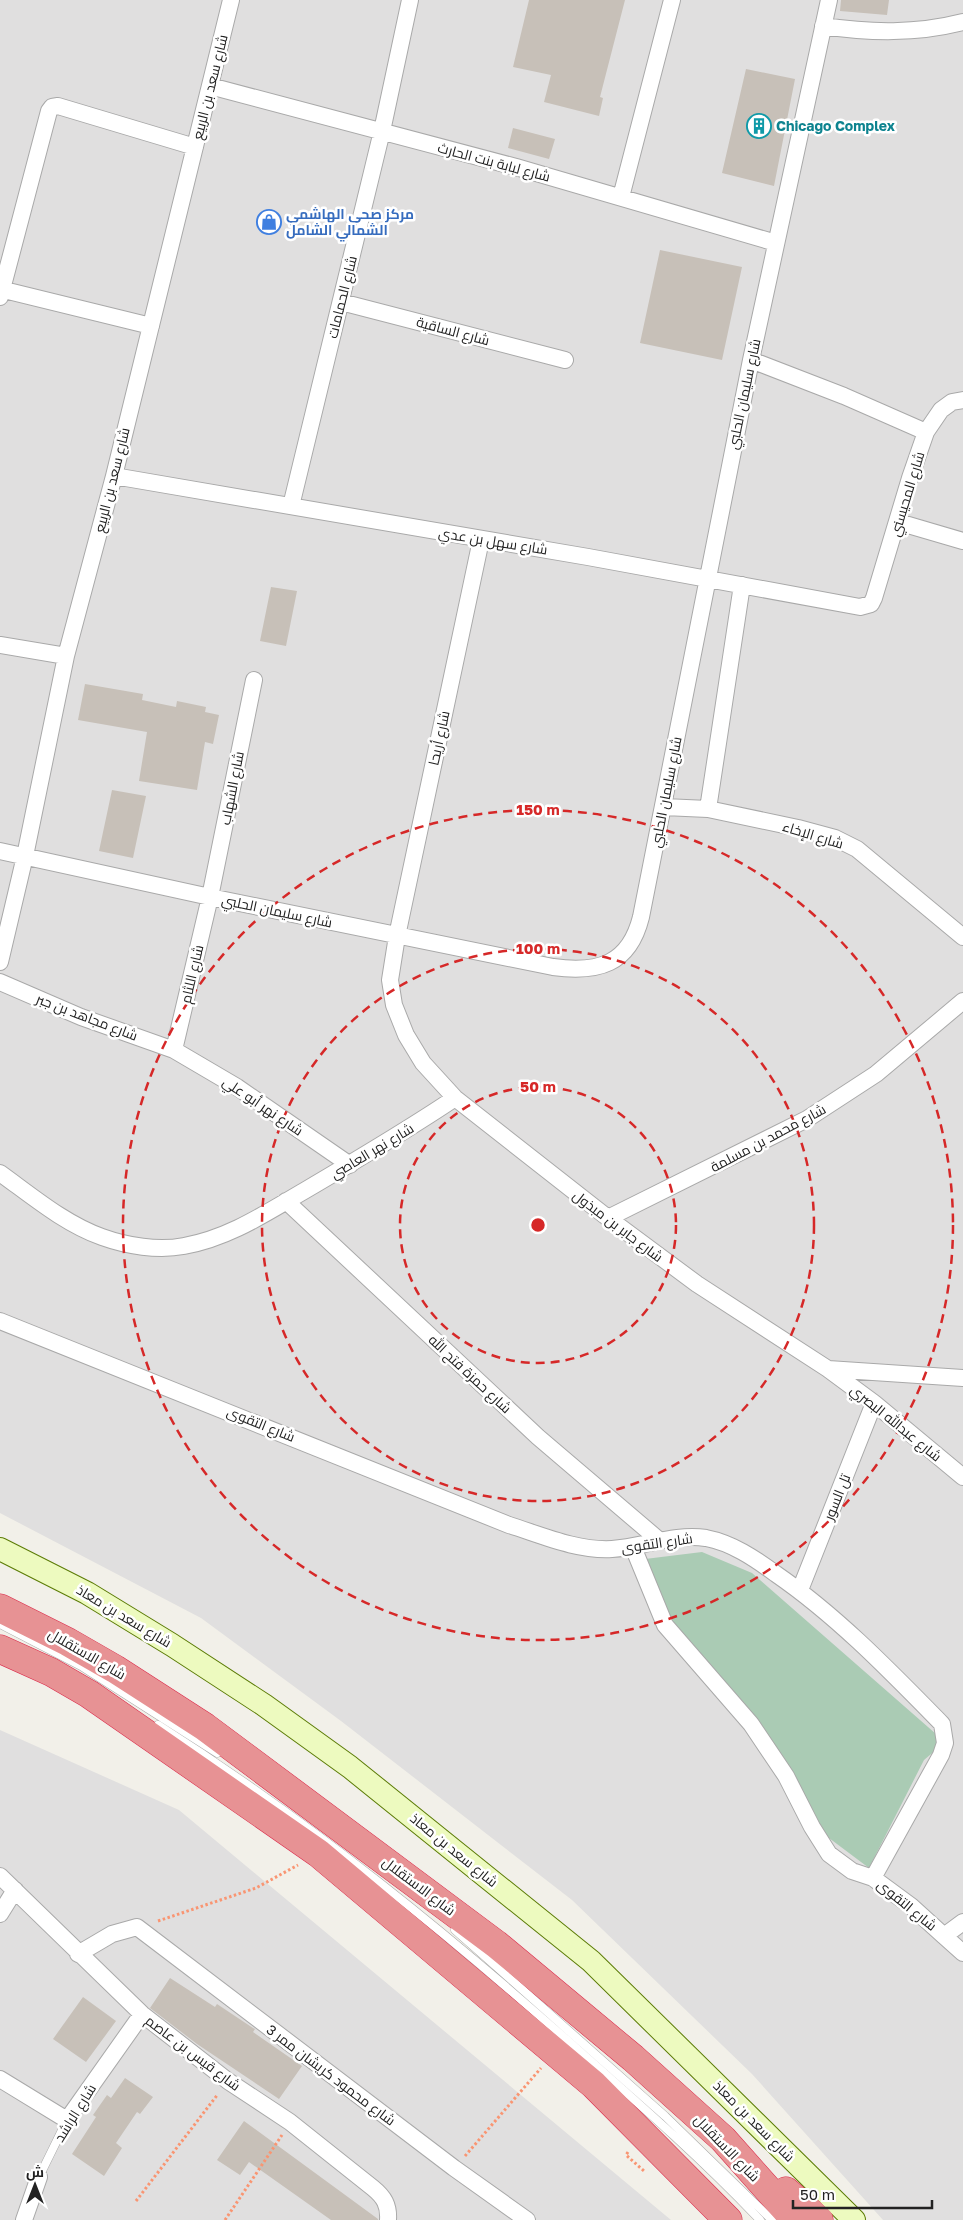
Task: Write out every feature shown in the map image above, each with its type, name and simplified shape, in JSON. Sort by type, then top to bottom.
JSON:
[{"type":"highway","name":"شارع الاستقلال","points":[[0,1608],[30,1621],[108,1665],[205,1727],[496,1944],[633,2058],[723,2139],[795,2220]]},
{"type":"highway","points":[[9,1646],[89,1694],[152,1736],[322,1842],[555,2053],[594,2085],[728,2220]]},
{"type":"highway","points":[[723,2139],[756,2164],[819,2220]]},
{"type":"street","name":"شارع سعد بن الربيع","points":[[0,962],[25,856],[66,656],[114,476],[231,0]]},
{"type":"street","name":"شارع الحمامات","points":[[291,506],[382,132],[410,0]]},
{"type":"street","points":[[622,197],[672,0]]},
{"type":"street","name":"شارع سليمان الحلبي","points":[[0,851],[210,897],[560,968],[574,970],[608,964],[625,950],[637,932],[664,807],[751,360],[829,0]]},
{"type":"street","points":[[823,26],[867,32],[903,32],[941,28],[963,22]]},
{"type":"street","name":"شارع لبابة بنت الحارث","points":[[210,86],[622,197],[776,243]]},
{"type":"street","points":[[151,326],[1,292],[50,109],[58,106],[195,147]]},
{"type":"street","name":"شارع الساقية","points":[[341,302],[565,360]]},
{"type":"street","points":[[751,360],[844,396],[926,432]]},
{"type":"street","name":"شارع المحيسني","points":[[871,604],[926,432],[941,410],[952,402],[963,400]]},
{"type":"street","name":"شارع سهل بن عدي","points":[[114,476],[588,557],[860,607],[871,604]]},
{"type":"street","points":[[898,522],[963,541]]},
{"type":"street","name":"شارع أريحا","points":[[397,936],[481,540]]},
{"type":"street","points":[[708,809],[742,585]]},
{"type":"street","points":[[0,645],[66,656]]},
{"type":"street","name":"شارع الشهاب","points":[[210,897],[254,680]]},
{"type":"street","name":"شارع الإخاء","points":[[664,807],[708,809],[798,828],[842,842],[857,850],[963,937]]},
{"type":"street","name":"شارع اللثام","points":[[174,1050],[210,897]]},
{"type":"street","name":"شارع جابر بن مبذول","points":[[397,936],[390,980],[394,1004],[406,1035],[423,1063],[455,1098],[608,1218],[704,1289],[828,1369],[963,1378]]},
{"type":"street","name":"شارع مجاهد بن جبر","points":[[0,982],[81,1016],[174,1050]]},
{"type":"street","name":"شارع محمد بن مسلمة","points":[[608,1218],[807,1120],[876,1074],[961,1009]]},
{"type":"street","name":"شارع نهر أبو علي","points":[[174,1050],[237,1087],[350,1165]]},
{"type":"street","name":"شارع نهر العاصي","points":[[0,1173],[46,1206],[82,1228],[102,1237],[160,1248],[184,1246],[238,1230],[350,1165],[455,1098]]},
{"type":"street","name":"شارع حمزة فتح الله","points":[[286,1201],[538,1437],[660,1542]]},
{"type":"street","name":"شارع التقوى","points":[[0,1321],[509,1525],[558,1541],[585,1547],[609,1549],[633,1547],[688,1536],[707,1538],[750,1555],[800,1590],[844,1628],[942,1724],[945,1732],[945,1743],[941,1755],[873,1878],[912,1906],[944,1936],[963,1922]]},
{"type":"street","name":"شارع عبدالله البصري","points":[[828,1369],[874,1403],[963,1477]]},
{"type":"street","name":"تل السور","points":[[800,1590],[874,1403]]},
{"type":"street","points":[[633,1547],[665,1625],[750,1724],[786,1776],[812,1827],[829,1854],[852,1871],[873,1878]]},
{"type":"street","name":"شارع سعد بن معاذ","points":[[0,1549],[87,1593],[172,1645],[264,1705],[358,1773],[591,1961],[854,2220]]},
{"type":"street","name":"شارع قيس بن عاصم","points":[[0,1876],[78,1954],[142,2014],[228,2081],[290,2122],[384,2198],[388,2220]]},
{"type":"street","points":[[0,1914],[15,1890]]},
{"type":"street","points":[[78,1954],[112,1934],[137,1927]]},
{"type":"street","name":"شارع محمود كريشان ممر 3","points":[[137,1927],[454,2168],[527,2220]]},
{"type":"street","points":[[944,1936],[963,1953]]},
{"type":"street","name":"شارع الراشد","points":[[67,2120],[142,2014]]},
{"type":"street","points":[[0,2079],[67,2120]]},
{"type":"street","name":"شارع الراشد","points":[[24,2220],[39,2177]]},
{"type":"lane","points":[[0,1624],[82,1666],[223,1757]]},
{"type":"lane","points":[[9,1646],[49,1659]]},
{"type":"lane","points":[[146,1718],[185,1743],[339,1851],[448,1936],[521,1998],[632,2098],[760,2220]]},
{"type":"lane","points":[[322,1842],[404,1890]]},
{"type":"lane","points":[[451,1927],[587,2045],[714,2162],[772,2220]]},
{"type":"lane","name":"شارع الراشد","points":[[39,2177],[67,2120]]},
{"type":"path","points":[[137,1927],[256,1888],[322,1842]]},
{"type":"path","points":[[454,2168],[555,2053]]},
{"type":"path","points":[[136,2201],[206,2110]]},
{"type":"path","points":[[225,2220],[290,2122]]},
{"type":"path","points":[[626,2155],[644,2171]]},
{"type":"shaded area","points":[[0,0],[963,0],[963,2220],[883,2220],[752,2074],[572,1900],[341,1721],[201,1618],[0,1513]]},
{"type":"shaded area","points":[[0,1730],[179,1810],[671,2220],[0,2220]]},
{"type":"green space","points":[[702,1552],[752,1573],[936,1734],[937,1749],[924,1760],[869,1868],[821,1832],[741,1718],[671,1644],[645,1559]]},
{"type":"building","points":[[529,0],[625,0],[600,97],[603,98],[599,116],[544,102],[551,75],[513,67]]},
{"type":"building","points":[[841,0],[889,0],[887,15],[840,11]]},
{"type":"building","name":"Chicago Complex","points":[[746,69],[795,79],[774,186],[722,173]]},
{"type":"building","points":[[513,128],[555,139],[549,159],[508,148]]},
{"type":"building","points":[[660,250],[742,267],[722,360],[640,343]]},
{"type":"building","points":[[271,587],[297,591],[286,646],[260,641]]},
{"type":"building","points":[[85,684],[143,694],[142,700],[176,707],[177,701],[206,707],[205,712],[219,715],[213,744],[205,742],[197,790],[139,781],[147,732],[78,720]]},
{"type":"building","points":[[112,790],[146,796],[133,858],[99,851]]},
{"type":"building","points":[[170,1978],[215,2007],[217,2004],[255,2029],[253,2032],[302,2066],[279,2099],[197,2044],[150,2008]]},
{"type":"building","points":[[83,1997],[116,2021],[86,2062],[53,2039]]},
{"type":"building","points":[[125,2078],[153,2097],[140,2114],[137,2112],[116,2143],[122,2148],[104,2176],[72,2154],[96,2117],[93,2115],[107,2095],[111,2098]]},
{"type":"building","points":[[244,2121],[378,2220],[331,2220],[249,2162],[240,2175],[217,2160]]},
{"type":"place","name":"Chicago Complex","points":[[759,126]]},
{"type":"place","name":"مركز صحي الهاشمي الشمالي الشامل","points":[[269,222]]}]
